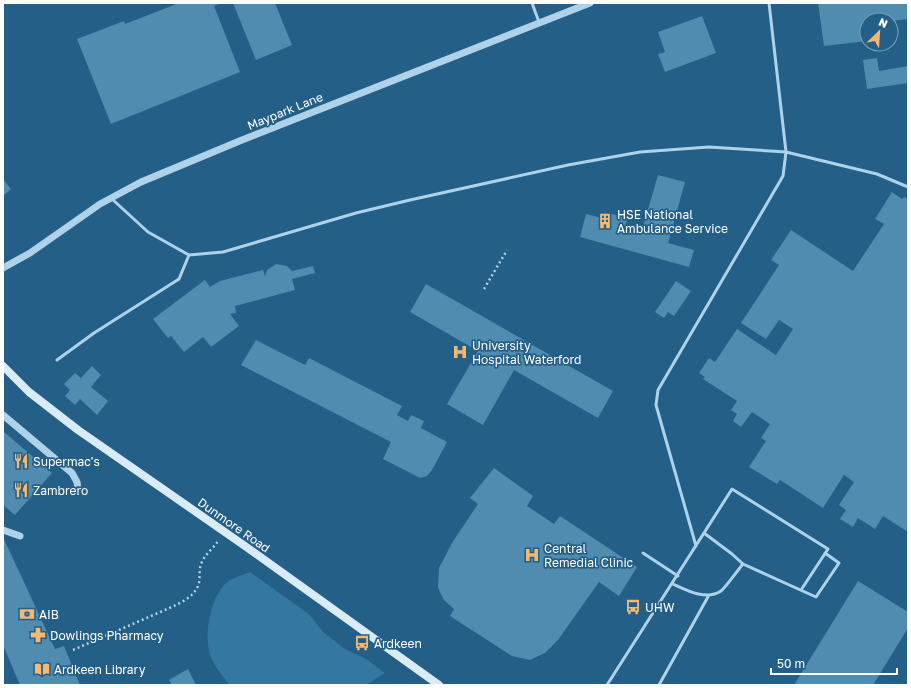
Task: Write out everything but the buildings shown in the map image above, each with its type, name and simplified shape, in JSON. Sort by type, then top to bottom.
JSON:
[{"type":"main road","name":"Dunmore Road","points":[[3,366],[18,382],[78,430],[439,685]]},
{"type":"main road","name":"Dunmore Road","points":[[3,374],[18,382]]},
{"type":"street","name":"Maypark Lane","points":[[3,268],[30,253],[110,198],[153,176],[590,3]]},
{"type":"street","points":[[3,415],[72,473],[77,482],[78,489]]},
{"type":"street","points":[[3,530],[20,536]]},
{"type":"lane","points":[[532,3],[539,23]]},
{"type":"lane","points":[[696,546],[656,406],[658,390],[783,176],[786,152],[769,3]]},
{"type":"lane","points":[[110,198],[148,232],[189,255],[223,252],[356,213],[410,200],[568,165],[640,152],[710,147],[786,152],[877,174],[908,187]]},
{"type":"lane","points":[[57,360],[94,333],[179,279],[189,255]]},
{"type":"lane","points":[[607,685],[673,584],[732,489],[828,549],[801,590]]},
{"type":"lane","points":[[704,533],[743,564],[816,597],[839,563],[825,553]]},
{"type":"lane","points":[[643,553],[678,576]]},
{"type":"lane","points":[[673,584],[698,594],[710,595],[720,591],[743,564]]},
{"type":"lane","points":[[658,685],[710,595]]},
{"type":"path","points":[[484,289],[507,250]]},
{"type":"path","points":[[73,650],[187,599],[193,593],[198,584],[200,566],[203,559],[214,547],[224,532]]},
{"type":"shaded area","points":[[250,572],[310,615],[323,632],[345,649],[366,659],[385,673],[366,685],[230,685],[217,668],[211,657],[208,639],[209,619],[215,599],[225,584]]},
{"type":"place","name":"HSE National Ambulance Service","points":[[605,221]]},
{"type":"place","name":"University Hospital Waterford","points":[[460,352]]},
{"type":"place","name":"Supermac's","points":[[21,461]]},
{"type":"place","name":"Zambrero","points":[[21,490]]},
{"type":"place","name":"Central Remedial Clinic","points":[[532,555]]},
{"type":"place","name":"UHW","points":[[633,607]]},
{"type":"place","name":"AIB","points":[[27,614]]},
{"type":"place","name":"Dowlings Pharmacy","points":[[38,635]]},
{"type":"place","name":"Ardkeen","points":[[362,643]]},
{"type":"place","name":"Ardkeen Library","points":[[42,669]]}]
